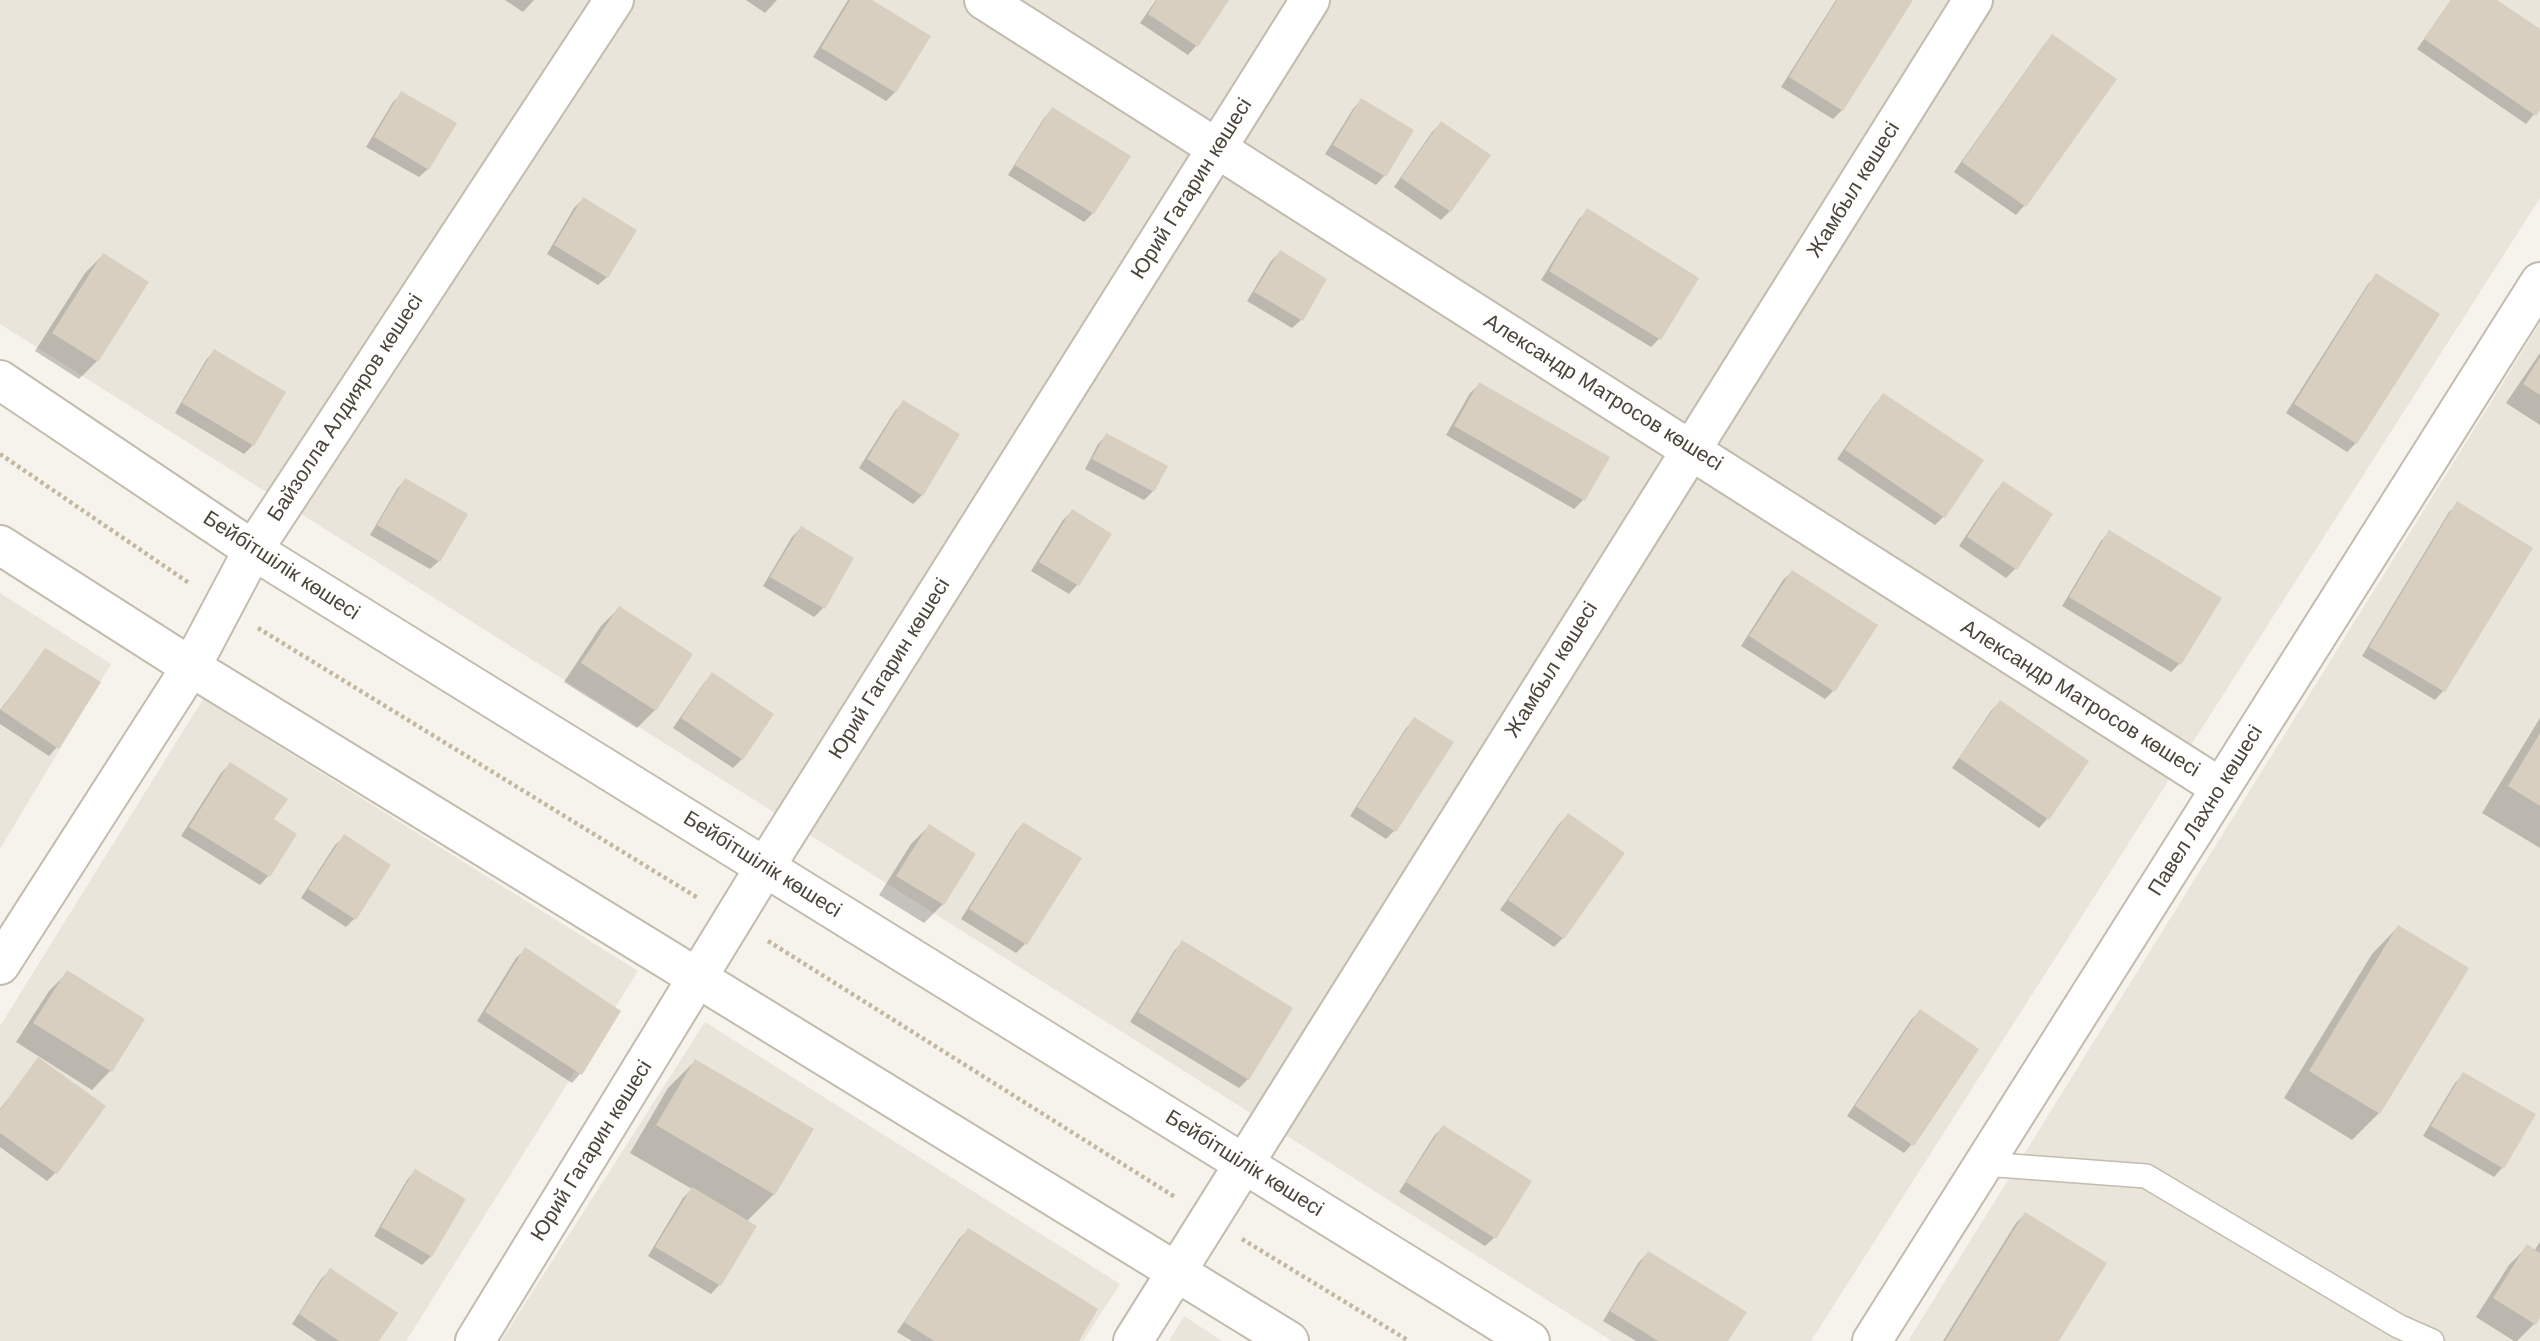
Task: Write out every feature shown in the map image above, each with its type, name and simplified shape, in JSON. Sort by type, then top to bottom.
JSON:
[{"type":"street","name":"Байзолла Алдияров көшесі","points":[[0,965],[191,667],[253,550],[614,0]]},
{"type":"street","name":"Александр Матросов көшесі","points":[[984,0],[2221,788]]},
{"type":"street","name":"Юрий Гагарин көшесі","points":[[475,1341],[765,867],[1310,0]]},
{"type":"street","name":"Жамбыл көшесі","points":[[1133,1341],[1973,0]]},
{"type":"street","name":"Павел Лахно көшесі","points":[[1872,1341],[2540,282]]},
{"type":"street","name":"Бейбітшілік көшесі","points":[[0,380],[253,550],[1530,1341]]},
{"type":"street","points":[[0,545],[191,667],[1289,1341]]},
{"type":"lane","points":[[1984,1164],[2146,1177],[2398,1326],[2432,1341]]},
{"type":"path","points":[[0,454],[223,606],[734,920],[1209,1219],[1409,1341]]},
{"type":"shaded area","points":[[0,0],[2540,0],[2540,198],[1811,1341],[1612,1341],[0,324]]},
{"type":"shaded area","points":[[2540,323],[2540,1341],[1908,1341]]},
{"type":"shaded area","points":[[0,593],[111,664],[0,849]]},
{"type":"shaded area","points":[[203,699],[638,971],[406,1341],[0,1341],[0,1026]]},
{"type":"shaded area","points":[[705,1022],[1120,1284],[1083,1341],[501,1341]]},
{"type":"shaded area","points":[[1184,1316],[1222,1341],[1169,1341]]},
{"type":"building","points":[[850,0],[872,0],[931,36],[896,93],[821,48]]},
{"type":"building","points":[[1157,0],[1229,0],[1198,47],[1148,14]]},
{"type":"building","points":[[1837,0],[1913,0],[1843,111],[1789,77]]},
{"type":"building","points":[[2451,0],[2497,0],[2540,29],[2540,110],[2536,116],[2424,39]]},
{"type":"building","points":[[2052,34],[2117,79],[2026,207],[1962,162]]},
{"type":"building","points":[[401,91],[457,123],[429,170],[374,137]]},
{"type":"building","points":[[1361,98],[1414,130],[1386,177],[1333,145]]},
{"type":"building","points":[[1052,107],[1131,156],[1094,214],[1015,165]]},
{"type":"building","points":[[1441,121],[1491,155],[1451,212],[1401,178]]},
{"type":"building","points":[[583,197],[637,230],[608,278],[554,245]]},
{"type":"building","points":[[1587,208],[1699,278],[1661,340],[1549,271]]},
{"type":"building","points":[[1280,250],[1327,279],[1303,321],[1254,292]]},
{"type":"building","points":[[103,253],[149,282],[98,362],[52,333]]},
{"type":"building","points":[[2376,273],[2440,314],[2357,444],[2294,404]]},
{"type":"building","points":[[214,349],[286,392],[254,446],[182,403]]},
{"type":"building","points":[[2540,357],[2540,395],[2523,384]]},
{"type":"building","points":[[1479,382],[1610,457],[1585,501],[1454,426]]},
{"type":"building","points":[[1883,393],[1984,460],[1945,518],[1845,450]]},
{"type":"building","points":[[903,400],[960,434],[923,496],[867,459]]},
{"type":"building","points":[[1106,433],[1168,466],[1154,492],[1092,459]]},
{"type":"building","points":[[405,478],[468,514],[440,562],[377,525]]},
{"type":"building","points":[[2003,481],[2053,514],[2017,570],[1967,537]]},
{"type":"building","points":[[2457,501],[2533,548],[2445,692],[2369,647]]},
{"type":"building","points":[[1072,509],[1112,534],[1079,586],[1039,562]]},
{"type":"building","points":[[801,526],[854,558],[825,609],[770,577]]},
{"type":"building","points":[[2109,530],[2222,598],[2181,665],[2069,597]]},
{"type":"building","points":[[1792,570],[1878,625],[1835,692],[1749,636]]},
{"type":"building","points":[[619,606],[693,654],[656,711],[581,663]]},
{"type":"building","points":[[45,648],[101,682],[59,749],[1,710]]},
{"type":"building","points":[[712,672],[774,714],[743,760],[681,718]]},
{"type":"building","points":[[2000,700],[2089,761],[2049,820],[1959,758]]},
{"type":"building","points":[[1414,717],[1454,742],[1396,832],[1357,807]]},
{"type":"building","points":[[2540,733],[2540,806],[2508,786]]},
{"type":"building","points":[[230,762],[288,799],[274,819],[297,834],[270,877],[189,827]]},
{"type":"building","points":[[1568,813],[1625,853],[1564,939],[1508,900]]},
{"type":"building","points":[[1023,822],[1082,858],[1027,945],[969,909]]},
{"type":"building","points":[[929,824],[976,854],[944,905],[896,876]]},
{"type":"building","points":[[344,834],[391,865],[356,920],[308,889]]},
{"type":"building","points":[[2398,925],[2469,968],[2380,1114],[2309,1071]]},
{"type":"building","points":[[1182,940],[1293,1008],[1249,1080],[1138,1012]]},
{"type":"building","points":[[525,947],[621,1011],[582,1075],[485,1012]]},
{"type":"building","points":[[67,970],[145,1019],[112,1072],[33,1023]]},
{"type":"building","points":[[1920,1009],[1979,1049],[1914,1146],[1855,1106]]},
{"type":"building","points":[[38,1057],[106,1106],[57,1174],[0,1133],[0,1110]]},
{"type":"building","points":[[695,1059],[814,1129],[775,1195],[656,1125]]},
{"type":"building","points":[[2463,1072],[2536,1114],[2504,1169],[2431,1126]]},
{"type":"building","points":[[1443,1125],[1532,1181],[1496,1239],[1406,1182]]},
{"type":"building","points":[[415,1169],[466,1199],[432,1257],[381,1227]]},
{"type":"building","points":[[692,1187],[757,1226],[721,1286],[655,1247]]},
{"type":"building","points":[[2025,1212],[2107,1263],[2059,1341],[1945,1341]]},
{"type":"building","points":[[968,1228],[1098,1309],[1079,1341],[934,1341],[904,1322]]},
{"type":"building","points":[[2527,1244],[2540,1253],[2540,1318],[2536,1325],[2493,1298]]},
{"type":"building","points":[[1648,1251],[1747,1312],[1728,1341],[1658,1341],[1610,1311]]},
{"type":"building","points":[[330,1268],[398,1313],[379,1341],[339,1341],[299,1314]]}]
